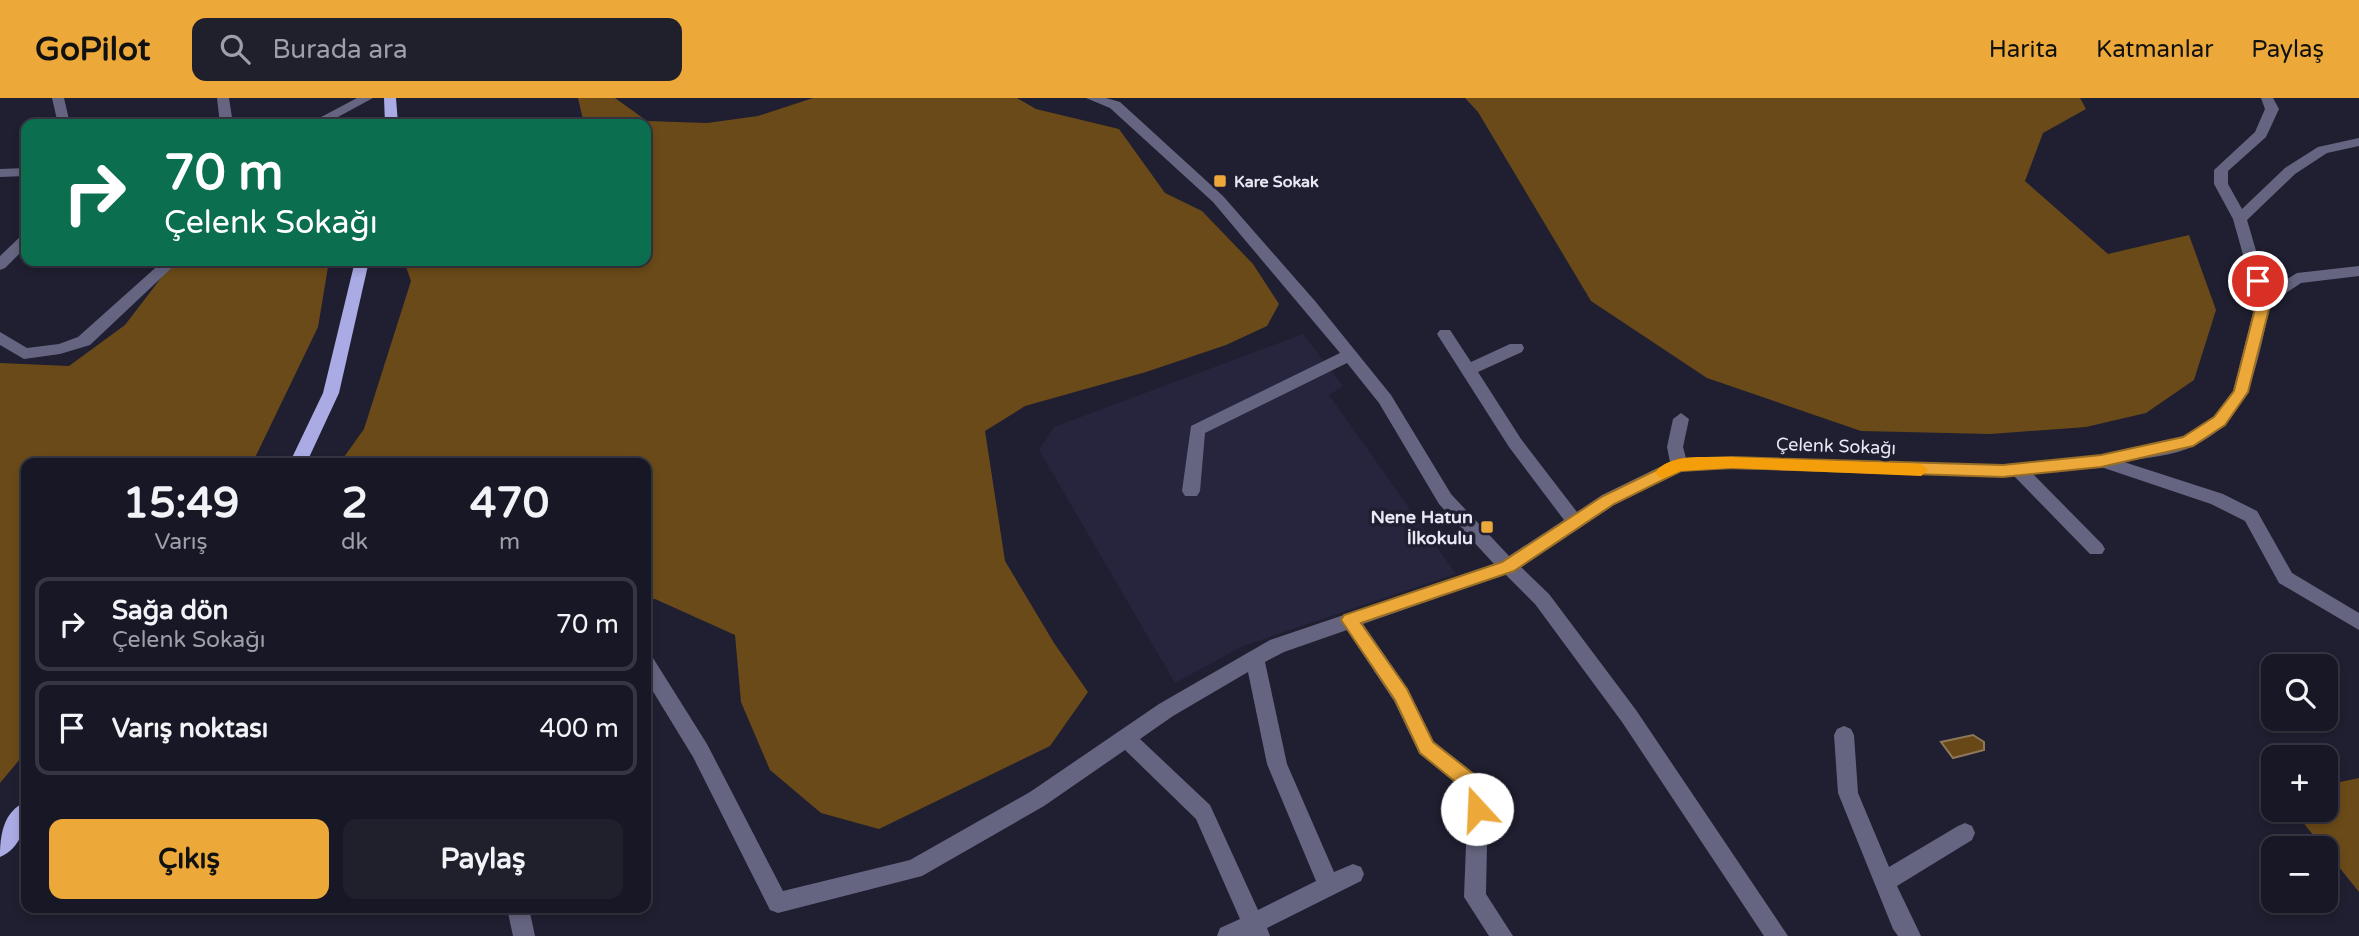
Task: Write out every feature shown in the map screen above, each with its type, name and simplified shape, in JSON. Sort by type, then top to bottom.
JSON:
[{"type":"main road","points":[[390,98],[392,119]]},
{"type":"main road","points":[[301,458],[331,393],[361,266]]},
{"type":"main road","points":[[0,847],[21,819]]},
{"type":"street","points":[[58,98],[63,119]]},
{"type":"street","points":[[223,98],[226,119]]},
{"type":"street","points":[[325,119],[366,98]]},
{"type":"street","points":[[1092,98],[1115,105],[1218,199],[1350,355],[1385,399],[1445,499],[1542,599],[1629,716],[1777,936]]},
{"type":"street","points":[[2267,98],[2272,109],[2261,134],[2221,170],[2221,184],[2240,219],[2264,301],[2297,278],[2359,271]]},
{"type":"street","points":[[2240,219],[2290,171],[2323,150],[2359,142]]},
{"type":"street","points":[[0,173],[21,172]]},
{"type":"street","points":[[0,265],[21,244]]},
{"type":"street","points":[[0,337],[23,355],[60,349],[84,341],[166,266]]},
{"type":"street","name":"Çelenk Sokağı","points":[[651,671],[666,692],[738,821],[778,903],[914,869],[1037,799],[1166,710],[1277,646],[1508,566],[1608,500],[1679,465],[1731,463],[1872,469],[2017,470],[2101,461],[2187,442],[2220,421],[2241,392],[2264,301]]},
{"type":"street","points":[[1445,334],[1515,443],[1575,522]]},
{"type":"street","points":[[1468,370],[1516,348]]},
{"type":"street","points":[[1191,491],[1197,430],[1350,355]]},
{"type":"street","points":[[1679,465],[1675,447],[1681,419]]},
{"type":"street","points":[[2101,461],[2217,499],[2251,516],[2285,578],[2359,622]]},
{"type":"street","points":[[2017,470],[2096,549]]},
{"type":"street","points":[[1350,620],[1401,695],[1426,747],[1478,789],[1475,897],[1503,936]]},
{"type":"street","points":[[1255,659],[1277,764],[1329,886]]},
{"type":"street","points":[[1844,734],[1848,793],[1910,936]]},
{"type":"street","points":[[1126,738],[1203,813],[1256,930]]},
{"type":"street","points":[[1885,882],[1965,833]]},
{"type":"street","points":[[1228,936],[1256,930],[1353,874]]},
{"type":"street","points":[[519,913],[524,936]]},
{"type":"shaded area","points":[[578,98],[615,98],[644,119],[583,119]]},
{"type":"shaded area","points":[[813,98],[1017,98],[1036,109],[1119,129],[1165,193],[1202,211],[1253,264],[1279,304],[1267,326],[1226,345],[1146,372],[1025,406],[985,431],[1005,561],[1054,643],[1088,692],[1050,746],[879,829],[821,813],[770,770],[741,702],[735,635],[651,599],[651,458],[343,458],[364,429],[411,281],[406,266],[651,266],[651,121],[707,123],[758,116]]},
{"type":"shaded area","points":[[1465,98],[2080,98],[2086,109],[2043,133],[2025,181],[2108,254],[2189,235],[2216,310],[2194,380],[2146,413],[2086,427],[1990,434],[1861,431],[1707,378],[1591,301],[1478,112]]},
{"type":"shaded area","points":[[170,266],[328,266],[318,327],[255,458],[21,458],[21,758],[0,783],[0,363],[69,366],[125,325]]},
{"type":"shaded area","points":[[1303,334],[1343,386],[1329,395],[1456,574],[1243,646],[1175,683],[1039,450],[1054,427]]},
{"type":"shaded area","points":[[1973,735],[1984,742],[1984,750],[1953,758],[1941,742]]},
{"type":"shaded area","points":[[2359,778],[2359,892],[2338,866],[2338,836],[2314,836],[2303,822],[2338,822],[2338,782]]},
{"type":"slow traffic","points":[[1662,473],[1679,465],[1731,463],[1921,470]]},
{"type":"place","name":"Kare Sokak","points":[[1220,181]]},
{"type":"place","name":"Nene Hatun İlkokulu","points":[[1487,527]]},
{"type":"route","points":[[1477,809],[1478,789],[1426,747],[1401,695],[1350,620],[1508,566],[1608,500],[1679,465],[1731,463],[2003,471],[2101,461],[2187,442],[2220,421],[2241,392],[2264,301],[2258,281]]}]
